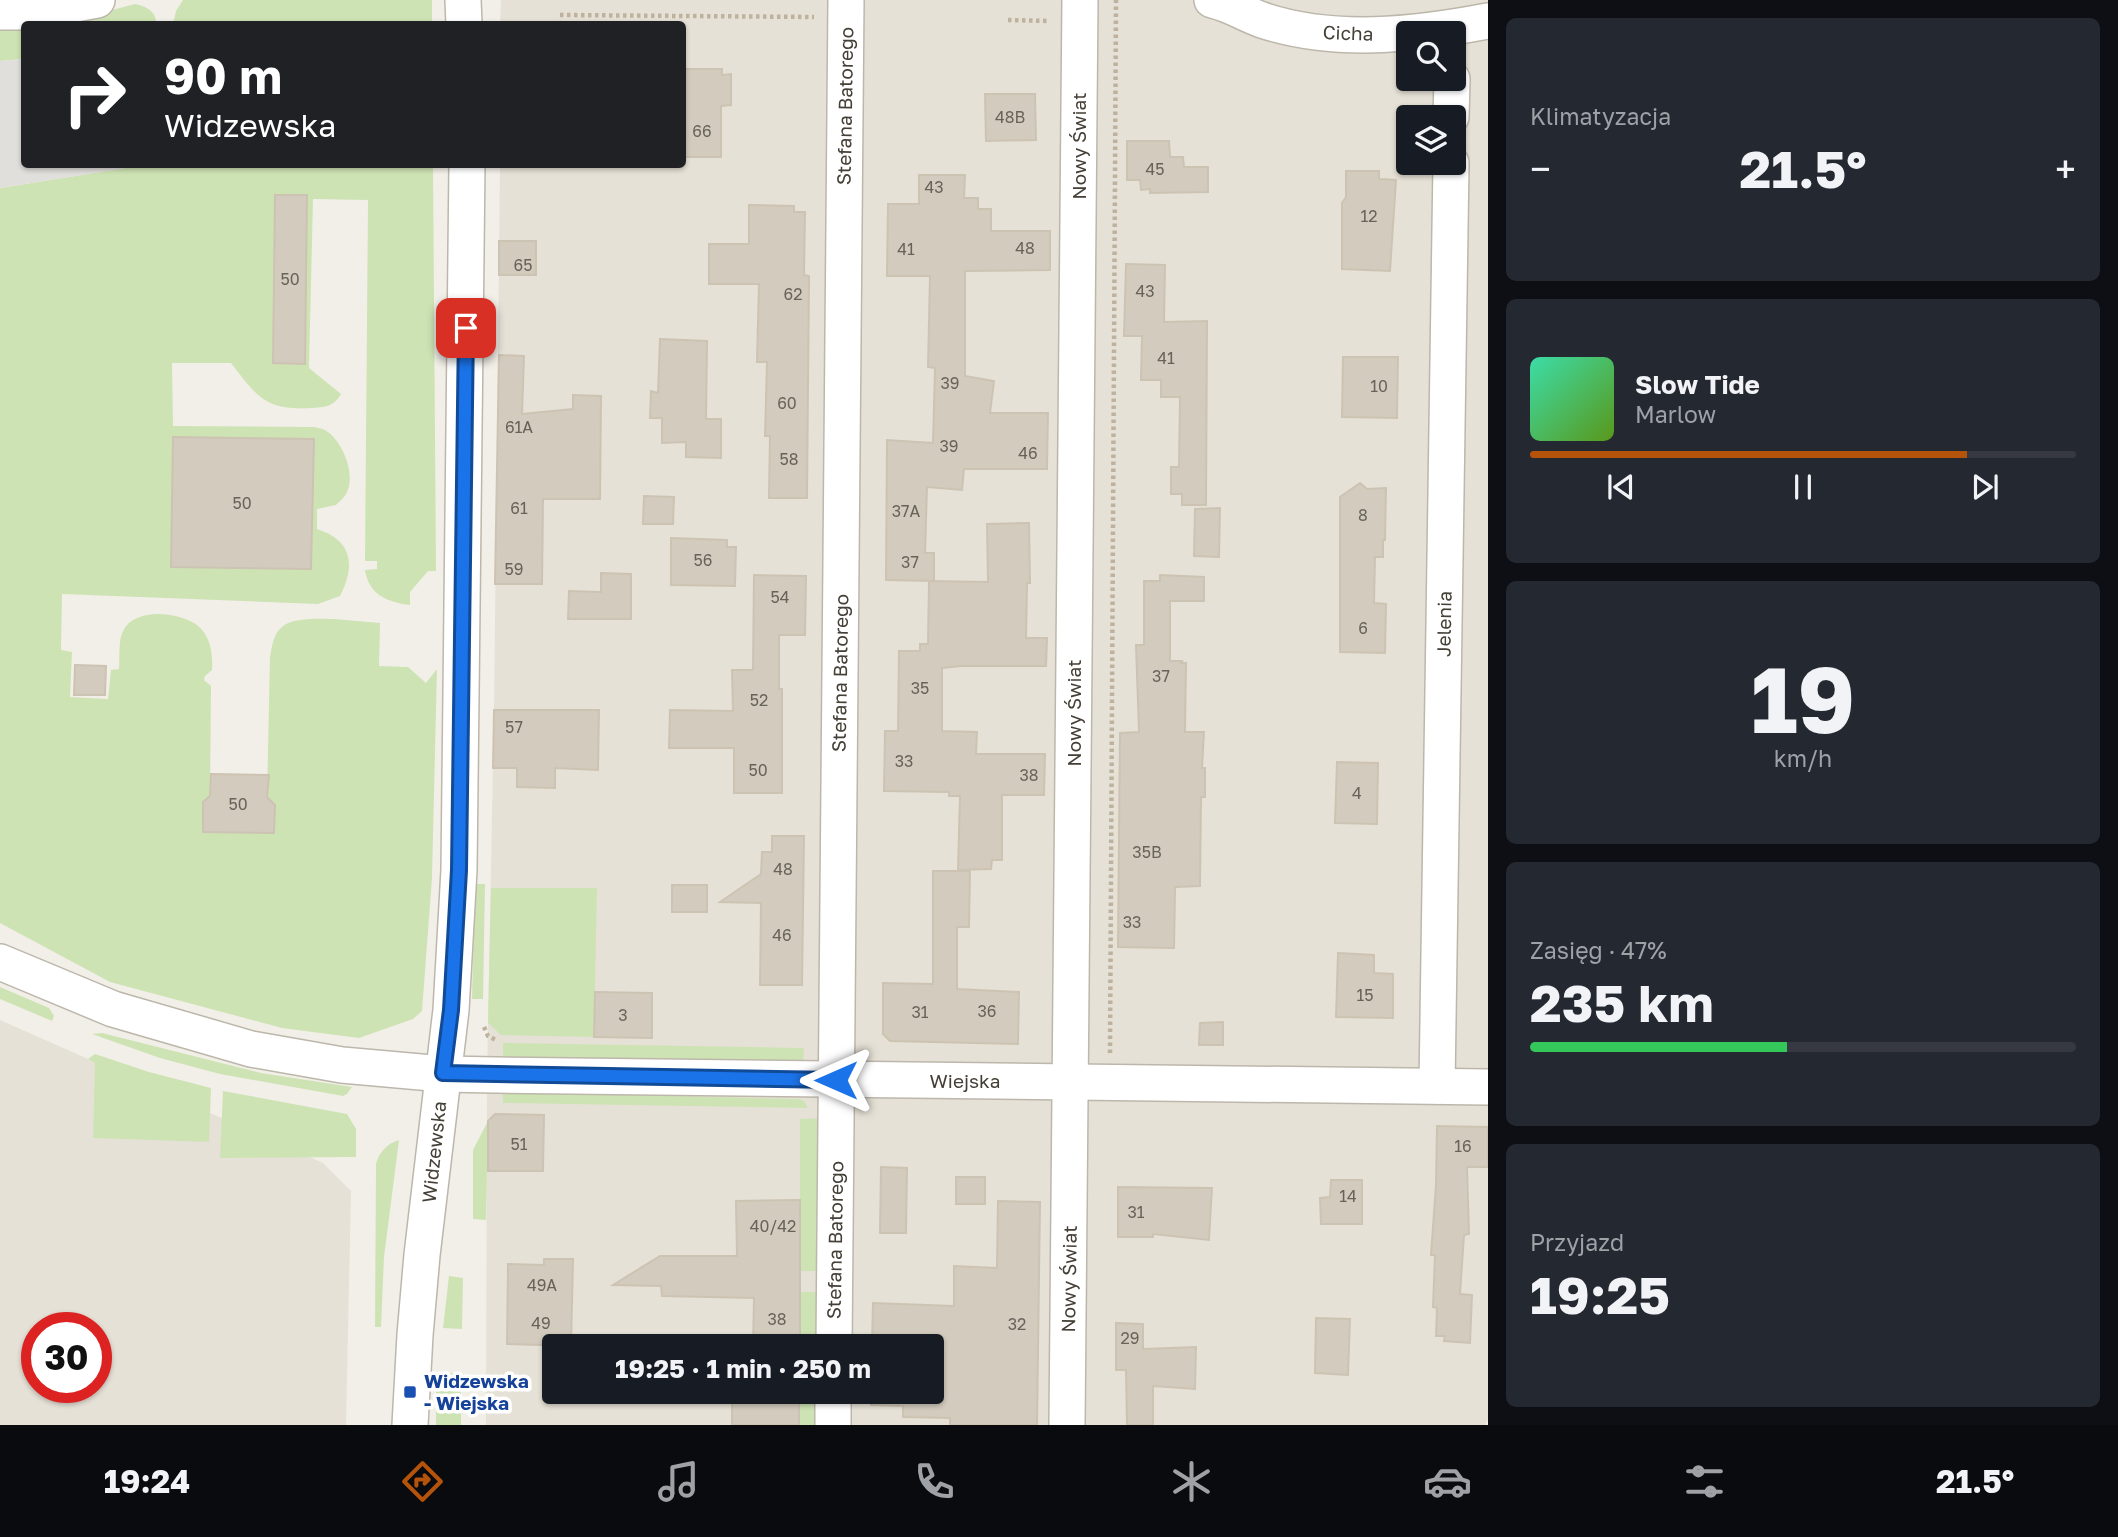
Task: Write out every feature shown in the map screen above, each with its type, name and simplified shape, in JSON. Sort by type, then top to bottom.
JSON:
[{"type":"street","points":[[463,0],[464,21]]},
{"type":"street","name":"Cicha","points":[[1212,0],[1262,20],[1318,33],[1396,34]]},
{"type":"street","points":[[0,12],[32,12],[91,1]]},
{"type":"street","name":"Stefana Batorego","points":[[832,8],[836,1080],[834,1334]]},
{"type":"street","name":"Nowy Świat","points":[[1067,11],[1072,1082],[1067,1425]]},
{"type":"street","name":"Cicha","points":[[1466,27],[1488,21]]},
{"type":"street","name":"Widzewska","points":[[410,1425],[416,1321],[451,1010],[459,870],[467,168]]},
{"type":"street","name":"Jelenia","points":[[1437,1086],[1451,175]]},
{"type":"street","name":"Wiejska","points":[[0,962],[113,1009],[251,1049],[342,1065],[443,1073],[1488,1087]]},
{"type":"street","points":[[833,1425],[834,1404]]},
{"type":"path","points":[[1110,1048],[1116,0]]},
{"type":"path","points":[[559,15],[618,17],[832,8]]},
{"type":"path","points":[[1008,20],[1067,11]]},
{"type":"shaded area","points":[[501,0],[1488,0],[1488,1419],[1485,1425],[486,1425],[487,1075],[500,168],[686,168],[686,21],[500,21]]},
{"type":"shaded area","points":[[21,59],[21,168],[125,168],[0,188],[0,61]]},
{"type":"shaded area","points":[[0,1020],[323,1163],[351,1191],[346,1425],[0,1425]]},
{"type":"green space","points":[[183,0],[432,0],[432,21],[174,21]]},
{"type":"green space","points":[[135,4],[150,10],[156,21],[35,21],[97,14]]},
{"type":"green space","points":[[21,23],[21,59],[0,61],[0,25]]},
{"type":"green space","points":[[125,168],[433,168],[436,571],[428,571],[410,592],[410,605],[380,596],[370,586],[365,570],[377,569],[377,561],[365,561],[368,200],[313,199],[309,368],[341,394],[336,401],[318,408],[284,407],[264,400],[231,363],[172,363],[173,426],[314,427],[325,430],[337,441],[346,458],[349,484],[345,496],[336,505],[317,509],[317,529],[338,540],[348,555],[348,574],[340,596],[318,604],[62,594],[61,650],[72,652],[70,697],[108,699],[111,670],[119,669],[121,635],[129,623],[137,618],[168,615],[189,621],[202,629],[210,646],[212,664],[212,670],[204,680],[211,686],[210,796],[203,802],[204,832],[274,833],[275,805],[267,797],[270,657],[275,637],[282,627],[290,622],[314,619],[380,623],[379,666],[408,667],[426,683],[437,669],[432,878],[422,1011],[413,1019],[359,1038],[282,1028],[110,982],[0,923],[0,188]]},
{"type":"green space","points":[[475,884],[485,884],[483,999],[472,999]]},
{"type":"green space","points":[[491,888],[597,888],[594,1037],[501,1035],[488,1023]]},
{"type":"green space","points":[[0,987],[49,1008],[54,1016],[52,1021],[0,999]]},
{"type":"green space","points":[[102,1033],[261,1073],[352,1087],[343,1096],[220,1074],[160,1058],[92,1034]]},
{"type":"green space","points":[[503,1043],[804,1048],[803,1064],[503,1058]]},
{"type":"green space","points":[[95,1054],[211,1088],[209,1142],[93,1138],[95,1063],[88,1059]]},
{"type":"green space","points":[[223,1091],[347,1114],[356,1129],[356,1157],[220,1158]]},
{"type":"green space","points":[[503,1092],[799,1099],[804,1101],[808,1108],[503,1103]]},
{"type":"green space","points":[[827,1118],[828,1271],[800,1271],[800,1119]]},
{"type":"green space","points":[[488,1121],[486,1220],[473,1219],[473,1150]]},
{"type":"green space","points":[[399,1140],[384,1257],[381,1327],[375,1327],[376,1164],[384,1149]]},
{"type":"green space","points":[[449,1276],[463,1278],[462,1329],[443,1328]]},
{"type":"green space","points":[[800,1292],[822,1292],[822,1334],[800,1334]]},
{"type":"green space","points":[[436,1372],[461,1374],[461,1425],[436,1425]]},
{"type":"green space","points":[[799,1404],[824,1404],[823,1425],[799,1425]]},
{"type":"building","points":[[686,69],[722,69],[722,75],[731,74],[731,105],[721,106],[721,157],[686,157]]},
{"type":"building","points":[[985,94],[1035,94],[1036,140],[986,141]]},
{"type":"building","points":[[1127,141],[1169,141],[1170,157],[1183,157],[1184,167],[1208,167],[1208,192],[1150,193],[1150,189],[1141,190],[1140,180],[1127,180]]},
{"type":"building","points":[[1346,171],[1379,171],[1379,179],[1396,180],[1390,271],[1342,269],[1342,203],[1346,197]]},
{"type":"building","points":[[919,175],[965,175],[964,198],[978,198],[978,209],[991,209],[991,231],[1050,231],[1050,270],[965,271],[965,376],[994,381],[990,413],[1048,413],[1047,469],[964,469],[962,490],[927,487],[925,553],[934,553],[934,581],[886,580],[887,440],[933,443],[935,368],[928,367],[930,276],[887,276],[888,204],[919,204]]},
{"type":"building","points":[[275,195],[307,195],[305,364],[273,363]]},
{"type":"building","points":[[749,205],[794,206],[794,212],[805,212],[804,275],[809,276],[807,498],[769,498],[770,436],[765,436],[767,362],[757,362],[759,284],[709,284],[709,244],[749,244]]},
{"type":"building","points":[[499,241],[536,241],[536,275],[499,275]]},
{"type":"building","points":[[1126,264],[1165,265],[1164,322],[1207,321],[1206,505],[1182,505],[1182,494],[1171,494],[1171,467],[1179,467],[1180,397],[1161,397],[1161,380],[1141,380],[1142,336],[1124,336]]},
{"type":"building","points":[[660,339],[707,341],[706,419],[721,419],[721,458],[686,457],[686,442],[662,443],[662,418],[650,418],[651,391],[658,393]]},
{"type":"building","points":[[499,355],[524,356],[522,414],[573,409],[573,395],[601,396],[600,499],[543,499],[542,584],[495,584]]},
{"type":"building","points":[[1343,357],[1398,357],[1397,418],[1342,417]]},
{"type":"building","points":[[173,437],[314,439],[311,569],[171,567]]},
{"type":"building","points":[[1360,483],[1367,489],[1386,488],[1385,540],[1383,557],[1375,557],[1374,603],[1386,604],[1385,653],[1340,652],[1340,497]]},
{"type":"building","points":[[644,496],[674,497],[673,524],[643,524]]},
{"type":"building","points":[[1220,508],[1219,557],[1194,556],[1195,509]]},
{"type":"building","points":[[1029,523],[1030,583],[1027,583],[1026,638],[1047,638],[1046,666],[942,668],[942,731],[977,732],[976,754],[1045,754],[1044,795],[1002,795],[1002,860],[992,860],[991,869],[958,870],[960,796],[949,796],[949,792],[884,791],[885,731],[898,731],[899,651],[920,651],[920,644],[928,644],[929,581],[988,582],[987,524]]},
{"type":"building","points":[[671,538],[727,540],[727,547],[736,547],[735,586],[671,585]]},
{"type":"building","points":[[601,573],[631,574],[631,619],[568,619],[569,591],[601,592]]},
{"type":"building","points":[[754,575],[806,576],[805,635],[779,635],[782,793],[734,793],[734,748],[669,748],[670,710],[733,711],[732,670],[753,670]]},
{"type":"building","points":[[1160,575],[1204,577],[1204,601],[1170,601],[1170,661],[1186,663],[1185,732],[1204,732],[1202,768],[1205,768],[1205,797],[1201,797],[1200,886],[1175,887],[1174,948],[1118,947],[1120,733],[1139,732],[1136,645],[1144,645],[1144,581],[1160,581]]},
{"type":"building","points":[[75,665],[106,666],[105,695],[74,695]]},
{"type":"building","points":[[494,710],[599,710],[598,770],[555,768],[555,788],[517,787],[517,768],[493,768]]},
{"type":"building","points":[[1337,762],[1378,763],[1377,824],[1335,823]]},
{"type":"building","points":[[211,774],[269,775],[267,797],[275,805],[274,833],[203,832],[203,802],[210,796]]},
{"type":"building","points":[[772,836],[804,836],[802,985],[760,985],[761,903],[720,902],[761,874],[762,852],[772,852]]},
{"type":"building","points":[[933,871],[970,871],[969,927],[957,927],[957,989],[1019,992],[1018,1044],[890,1041],[883,1034],[883,983],[933,984]]},
{"type":"building","points":[[672,885],[707,885],[707,912],[672,912]]},
{"type":"building","points":[[1338,953],[1374,955],[1374,973],[1393,974],[1393,1018],[1336,1017]]},
{"type":"building","points":[[595,992],[652,993],[652,1038],[594,1037]]},
{"type":"building","points":[[1223,1022],[1223,1045],[1199,1045],[1200,1023]]},
{"type":"building","points":[[495,1114],[544,1115],[543,1171],[488,1171],[488,1121]]},
{"type":"building","points":[[1437,1126],[1488,1127],[1488,1167],[1467,1167],[1469,1234],[1464,1235],[1460,1294],[1472,1295],[1470,1343],[1444,1341],[1445,1336],[1436,1336],[1437,1308],[1433,1307],[1435,1255],[1431,1255]]},
{"type":"building","points":[[881,1167],[907,1168],[906,1233],[880,1233]]},
{"type":"building","points":[[956,1177],[985,1177],[985,1204],[956,1204]]},
{"type":"building","points":[[1331,1180],[1362,1180],[1362,1224],[1321,1224],[1320,1198],[1330,1197]]},
{"type":"building","points":[[1118,1187],[1212,1188],[1209,1240],[1153,1234],[1153,1237],[1118,1237]]},
{"type":"building","points":[[800,1200],[800,1334],[753,1334],[754,1298],[662,1296],[661,1286],[613,1285],[660,1256],[737,1256],[736,1201]]},
{"type":"building","points":[[998,1201],[1040,1202],[1037,1425],[950,1425],[950,1418],[903,1417],[903,1406],[871,1405],[944,1404],[944,1334],[872,1334],[873,1303],[954,1306],[954,1266],[997,1268]]},
{"type":"building","points":[[544,1259],[573,1259],[571,1334],[542,1334],[542,1345],[507,1344],[508,1264],[544,1265]]},
{"type":"building","points":[[1316,1318],[1350,1319],[1348,1375],[1315,1373]]},
{"type":"building","points":[[1116,1323],[1143,1324],[1143,1349],[1196,1347],[1195,1389],[1153,1386],[1153,1425],[1127,1425],[1126,1370],[1116,1370]]},
{"type":"building","points":[[732,1404],[799,1404],[799,1425],[732,1425]]},
{"type":"place","name":"Widzewska - Wiejska","points":[[410,1392]]},
{"type":"route","points":[[466,328],[459,870],[451,1010],[443,1073],[836,1080]]}]
